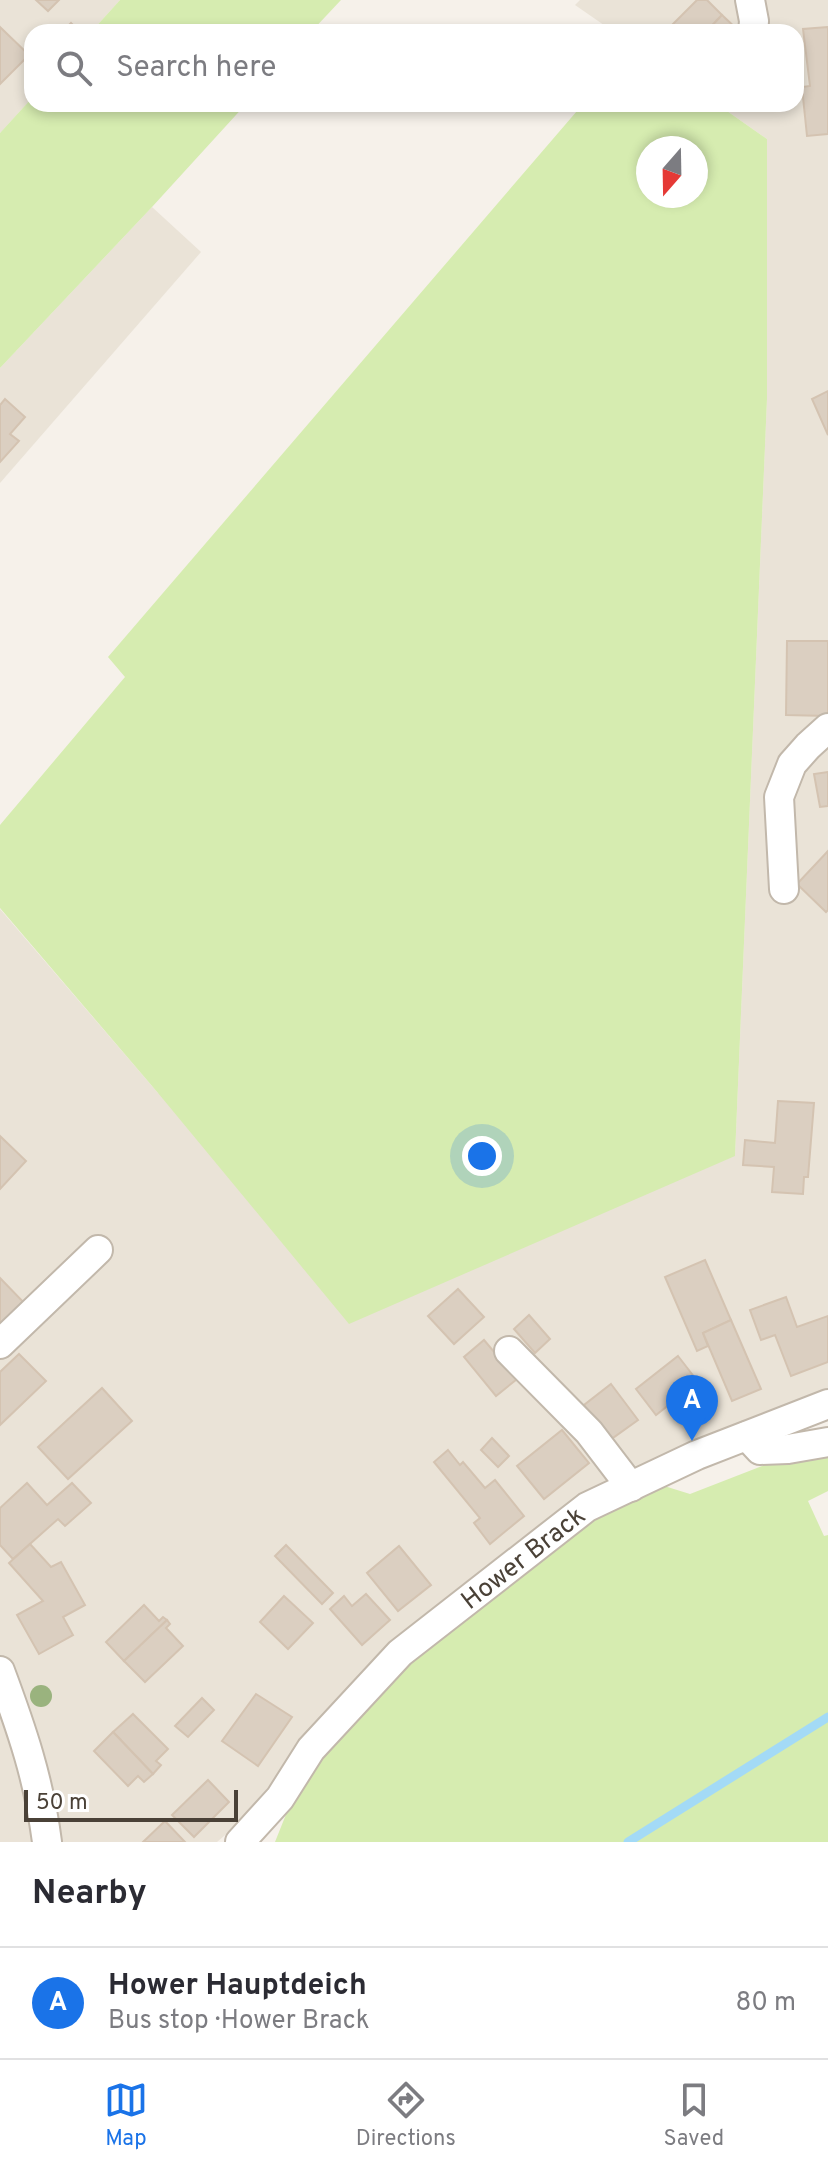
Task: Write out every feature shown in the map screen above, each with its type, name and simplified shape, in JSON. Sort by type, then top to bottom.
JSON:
[{"type":"street","points":[[750,0],[754,24]]},
{"type":"street","points":[[784,889],[779,797],[792,764],[828,728]]},
{"type":"street","points":[[0,1344],[98,1250]]},
{"type":"street","points":[[509,1351],[589,1432],[631,1487]]},
{"type":"street","name":"Hower Brack","points":[[240,1842],[280,1798],[311,1749],[400,1653],[587,1507],[697,1455],[828,1404]]},
{"type":"street","points":[[747,1436],[760,1450],[828,1442]]},
{"type":"street","points":[[0,1671],[29,1750],[47,1842]]},
{"type":"street","name":"Hower Brack","points":[[263,1842],[280,1798]]},
{"type":"shaded area","points":[[0,0],[120,0],[98,24],[24,24],[24,107],[0,133]]},
{"type":"shaded area","points":[[580,0],[828,0],[828,1390],[585,1491],[368,1665],[238,1824],[217,1842],[0,1842],[0,909],[158,1093],[735,1156],[767,399],[767,139],[728,112],[804,112],[804,24],[602,24],[575,5]]},
{"type":"shaded area","points":[[152,207],[201,252],[0,483],[0,368]]},
{"type":"green space","points":[[120,0],[341,0],[318,24],[98,24]]},
{"type":"green space","points":[[24,107],[24,112],[239,112],[0,368],[0,133]]},
{"type":"green space","points":[[576,112],[728,112],[767,139],[767,399],[735,1156],[349,1324],[0,908],[0,825],[125,677],[108,657]]},
{"type":"green space","points":[[828,1449],[828,1491],[808,1501],[824,1536],[828,1535],[828,1842],[275,1842],[287,1812],[319,1754],[408,1663],[594,1519],[661,1485],[690,1494],[767,1464]]},
{"type":"building","points":[[36,0],[59,0],[48,11]]},
{"type":"building","points":[[697,0],[707,0],[722,15],[714,24],[673,24]]},
{"type":"building","points":[[722,15],[732,24],[714,24]]},
{"type":"building","points":[[0,27],[24,50],[24,60],[0,84]]},
{"type":"building","points":[[828,27],[828,134],[807,136],[804,87],[810,86],[804,29]]},
{"type":"building","points":[[828,391],[828,435],[812,399]]},
{"type":"building","points":[[5,399],[25,417],[10,434],[19,441],[0,462],[0,405]]},
{"type":"building","points":[[787,641],[828,641],[828,716],[786,715]]},
{"type":"building","points":[[828,772],[828,806],[820,807],[814,774]]},
{"type":"building","points":[[828,851],[828,910],[826,912],[797,884]]},
{"type":"building","points":[[778,1101],[814,1103],[808,1177],[804,1177],[803,1194],[772,1192],[774,1167],[743,1165],[745,1140],[775,1143]]},
{"type":"building","points":[[0,1136],[26,1161],[0,1189]]},
{"type":"building","points":[[705,1260],[731,1320],[703,1333],[708,1346],[697,1351],[665,1277]]},
{"type":"building","points":[[0,1278],[30,1309],[0,1327]]},
{"type":"building","points":[[458,1289],[484,1317],[454,1344],[428,1316]]},
{"type":"building","points":[[786,1297],[797,1327],[828,1316],[828,1362],[791,1376],[775,1335],[761,1340],[750,1310]]},
{"type":"building","points":[[529,1315],[550,1339],[535,1353],[514,1329]]},
{"type":"building","points":[[731,1320],[761,1389],[732,1401],[703,1333]]},
{"type":"building","points":[[484,1340],[517,1379],[496,1396],[464,1357]]},
{"type":"building","points":[[19,1354],[46,1381],[0,1425],[0,1372]]},
{"type":"building","points":[[678,1356],[702,1387],[686,1399],[691,1404],[684,1409],[680,1404],[674,1409],[670,1404],[656,1415],[636,1389]]},
{"type":"building","points":[[611,1384],[638,1420],[610,1440],[584,1405]]},
{"type":"building","points":[[102,1388],[132,1421],[68,1479],[38,1447]]},
{"type":"building","points":[[562,1430],[589,1463],[544,1499],[517,1466]]},
{"type":"building","points":[[492,1438],[509,1456],[498,1467],[481,1450]]},
{"type":"building","points":[[448,1450],[485,1488],[495,1480],[524,1516],[490,1544],[474,1523],[480,1518],[434,1462]]},
{"type":"building","points":[[27,1483],[47,1505],[72,1483],[91,1503],[65,1526],[58,1519],[13,1559],[0,1545],[0,1508]]},
{"type":"building","points":[[30,1544],[51,1567],[61,1562],[85,1605],[63,1617],[73,1635],[39,1654],[17,1615],[43,1601],[9,1563]]},
{"type":"building","points":[[286,1545],[333,1593],[322,1604],[275,1556]]},
{"type":"building","points":[[399,1546],[431,1585],[398,1611],[367,1573]]},
{"type":"building","points":[[366,1594],[390,1620],[362,1645],[330,1609],[344,1596],[352,1606]]},
{"type":"building","points":[[284,1596],[313,1623],[288,1649],[260,1622]]},
{"type":"building","points":[[144,1605],[159,1621],[163,1617],[167,1620],[124,1661],[106,1642]]},
{"type":"building","points":[[167,1620],[170,1624],[166,1628],[183,1646],[145,1682],[124,1661]]},
{"type":"building","points":[[256,1694],[292,1717],[258,1766],[222,1741]]},
{"type":"building","points":[[202,1698],[214,1710],[188,1737],[175,1726]]},
{"type":"building","points":[[133,1714],[168,1749],[156,1761],[161,1765],[153,1774],[113,1732]]},
{"type":"building","points":[[113,1732],[153,1774],[144,1782],[138,1776],[128,1786],[94,1751]]},
{"type":"building","points":[[208,1780],[229,1802],[194,1837],[172,1815]]},
{"type":"building","points":[[165,1821],[185,1842],[143,1842]]},
{"type":"waterway","points":[[628,1842],[828,1717]]},
{"type":"place","name":"Hower Hauptdeich","points":[[692,1441]]}]
